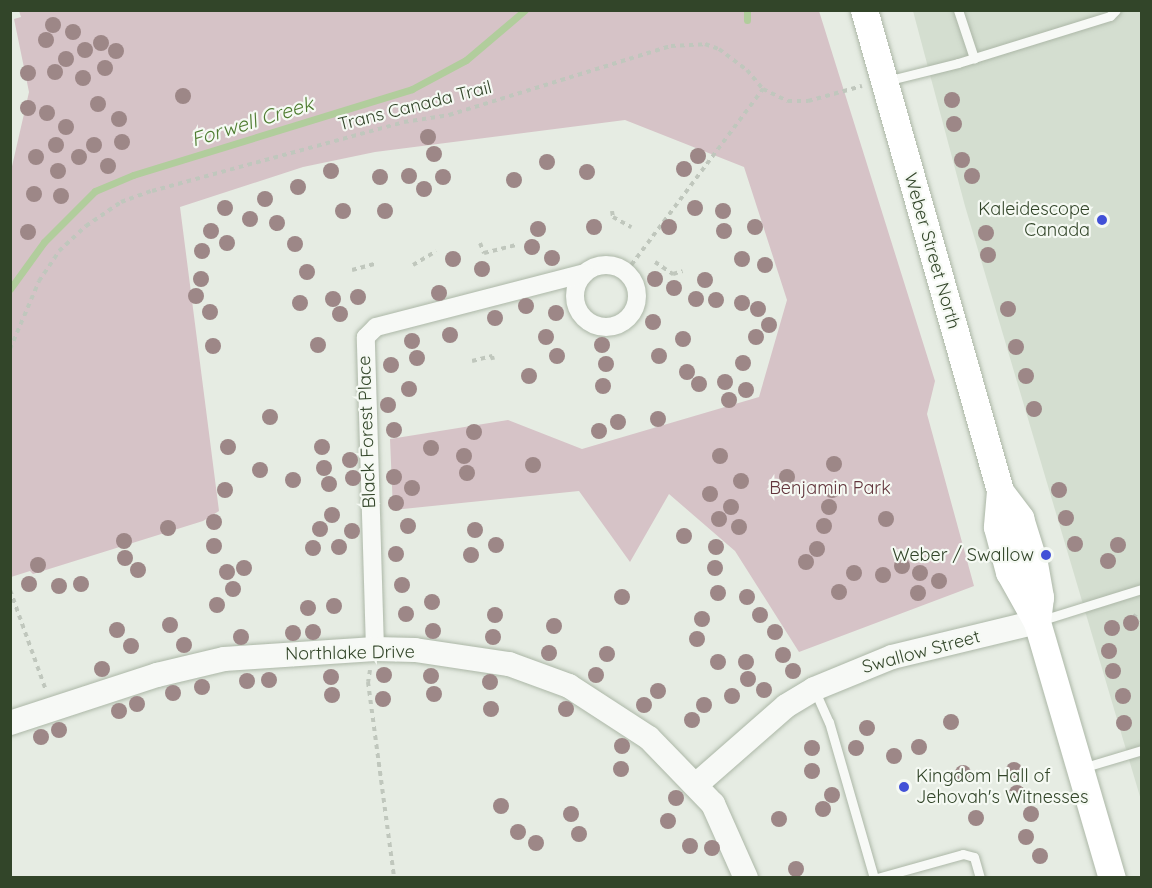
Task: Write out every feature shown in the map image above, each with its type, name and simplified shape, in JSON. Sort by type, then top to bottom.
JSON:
[{"type":"main road","name":"Weber Street North","points":[[864,10],[1000,491],[1020,518],[1034,563],[1040,597],[1037,622],[1112,878]]},
{"type":"street","name":"Black Forest Place","points":[[375,649],[366,337],[376,327],[585,273],[597,266],[611,265],[626,272]]},
{"type":"street","points":[[585,273],[577,283],[576,304],[585,318],[604,327],[623,321],[635,307],[637,291],[626,272]]},
{"type":"street","name":"Swallow Street","points":[[697,784],[786,706],[814,689],[892,657],[1037,622]]},
{"type":"street","name":"Northlake Drive","points":[[10,723],[171,671],[224,659],[375,649],[467,656],[509,664],[558,681],[649,738],[697,784],[713,804],[747,878]]},
{"type":"lane","points":[[958,10],[974,58]]},
{"type":"lane","points":[[883,81],[974,58],[1110,16],[1116,10]]},
{"type":"lane","points":[[1037,622],[1142,589]]},
{"type":"lane","points":[[814,689],[829,722],[876,878],[963,854],[974,857],[980,878]]},
{"type":"lane","points":[[1080,768],[1142,750]]},
{"type":"path","name":"Trans Canada Trail","points":[[10,349],[39,281],[58,251],[86,226],[121,202],[152,191],[404,122],[449,115],[671,46],[705,44],[719,49],[747,70],[763,89],[788,101],[808,101],[883,81]]},
{"type":"path","points":[[626,272],[763,89]]},
{"type":"path","points":[[612,211],[613,217],[632,227]]},
{"type":"path","points":[[480,243],[484,253],[515,245]]},
{"type":"path","points":[[413,265],[436,251]]},
{"type":"path","points":[[655,262],[673,274],[683,271]]},
{"type":"path","points":[[352,270],[374,264]]},
{"type":"path","points":[[472,361],[492,356],[493,360]]},
{"type":"path","points":[[10,590],[52,709]]},
{"type":"path","points":[[1133,615],[1142,621]]},
{"type":"path","points":[[375,649],[368,682],[394,878]]},
{"type":"shaded area","points":[[913,11],[1141,11],[1141,800],[965,206]]},
{"type":"green space","name":"Benjamin Park","points":[[19,11],[819,11],[935,381],[927,414],[974,586],[799,652],[735,551],[669,494],[630,562],[579,491],[393,510],[390,439],[508,420],[582,449],[759,397],[787,300],[744,167],[625,120],[375,152],[303,167],[180,207],[219,511],[203,521],[33,574],[30,571],[11,577],[10,175],[29,92],[14,19],[21,17]]},
{"type":"waterway","name":"Forwell Creek","points":[[10,289],[44,242],[95,191],[133,175],[412,89],[466,60],[525,10]]},
{"type":"waterway","name":"Forwell Creek","points":[[747,10],[747,20]]},
{"type":"place","name":"Kaleidescope Canada","points":[[1102,220]]},
{"type":"place","name":"Weber / Swallow","points":[[1046,555]]},
{"type":"place","name":"Kingdom Hall of Jehovah's Witnesses","points":[[904,787]]}]
